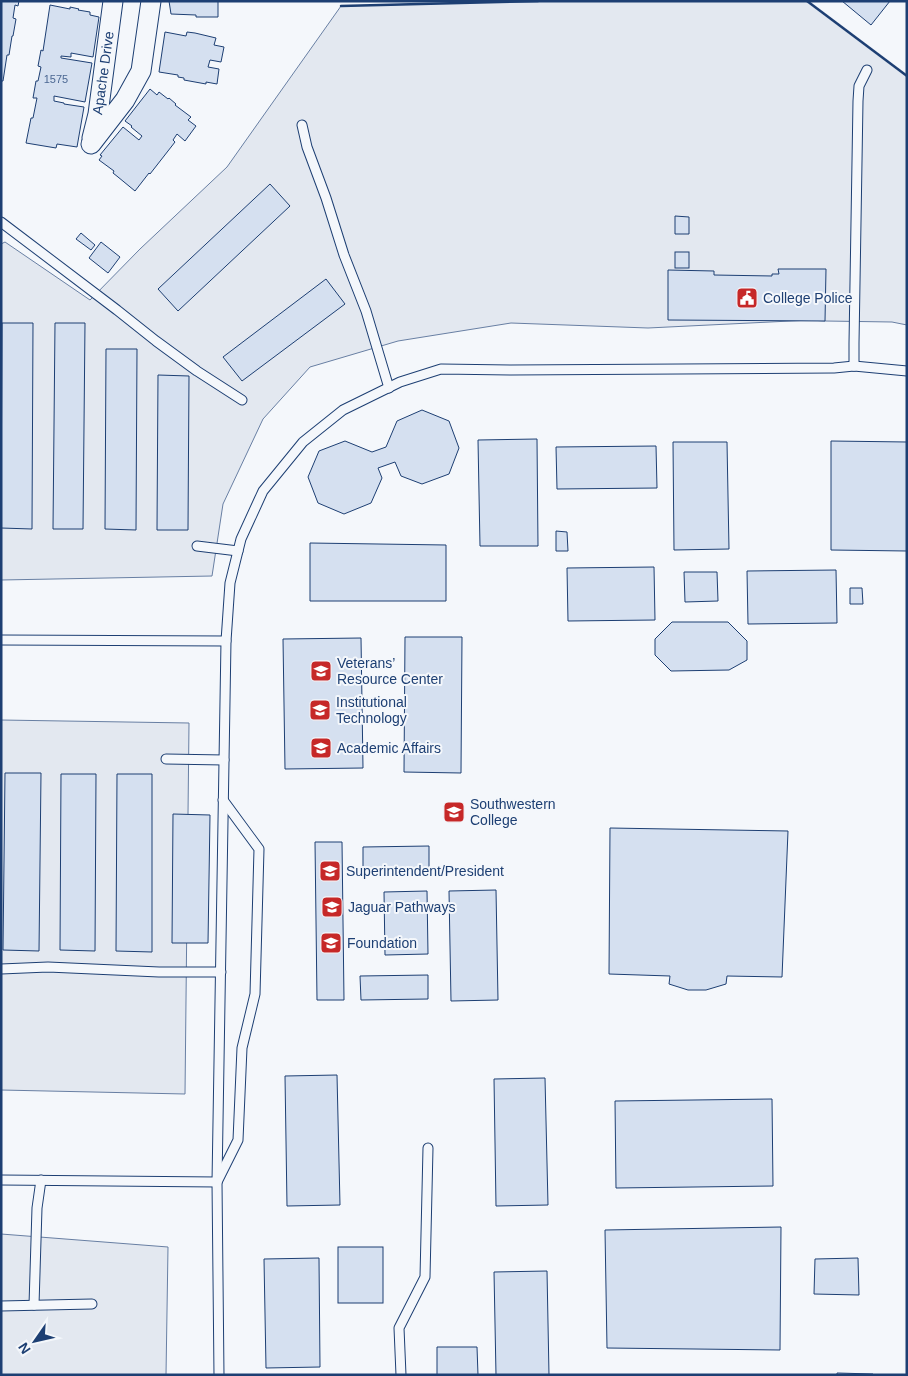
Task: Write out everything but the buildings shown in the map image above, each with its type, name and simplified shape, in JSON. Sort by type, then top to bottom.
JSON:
[{"type":"street","name":"Apache Drive","points":[[113,1],[98,114],[91,144],[125,100],[141,71],[151,1]]},
{"type":"lane","points":[[854,366],[858,101],[859,86],[867,70]]},
{"type":"lane","points":[[302,125],[307,147],[344,255],[366,311],[389,388]]},
{"type":"lane","points":[[1,222],[156,341],[242,400]]},
{"type":"lane","points":[[219,1375],[217,1182],[226,641],[230,583],[241,539],[263,491],[304,442],[343,410],[400,382],[441,369],[824,368],[854,366],[907,371]]},
{"type":"lane","points":[[198,546],[238,551]]},
{"type":"lane","points":[[1,640],[226,641]]},
{"type":"lane","points":[[166,760],[224,760]]},
{"type":"lane","points":[[217,1182],[238,1140],[242,1048],[255,994],[259,850],[223,800]]},
{"type":"lane","points":[[1,969],[48,967],[159,972],[221,972]]},
{"type":"lane","points":[[401,1375],[399,1328],[425,1277],[428,1148]]},
{"type":"lane","points":[[1,1180],[217,1182]]},
{"type":"lane","points":[[34,1305],[37,1208],[41,1180]]},
{"type":"lane","points":[[1,1306],[92,1304]]},
{"type":"shaded area","points":[[538,1],[807,1],[907,76],[907,325],[892,322],[811,320],[648,328],[511,323],[398,341],[310,367],[263,419],[223,504],[212,576],[1,580],[1,244],[5,242],[90,300],[140,249],[227,167],[341,6]]},
{"type":"shaded area","points":[[1,720],[189,723],[185,1094],[1,1090]]},
{"type":"shaded area","points":[[1,1234],[168,1247],[166,1375],[1,1375]]},
{"type":"wall","points":[[341,6],[538,1]]},
{"type":"wall","points":[[807,1],[907,76]]},
{"type":"place","name":"College Police","points":[[747,298]]},
{"type":"place","name":"Veterans’ Resource Center","points":[[321,671]]},
{"type":"place","name":"Institutional Technology","points":[[320,710]]},
{"type":"place","name":"Academic Affairs","points":[[321,748]]},
{"type":"place","name":"Southwestern College","points":[[454,812]]},
{"type":"place","name":"Superintendent/President","points":[[330,871]]},
{"type":"place","name":"Jaguar Pathways","points":[[332,907]]},
{"type":"place","name":"Foundation","points":[[331,943]]}]
